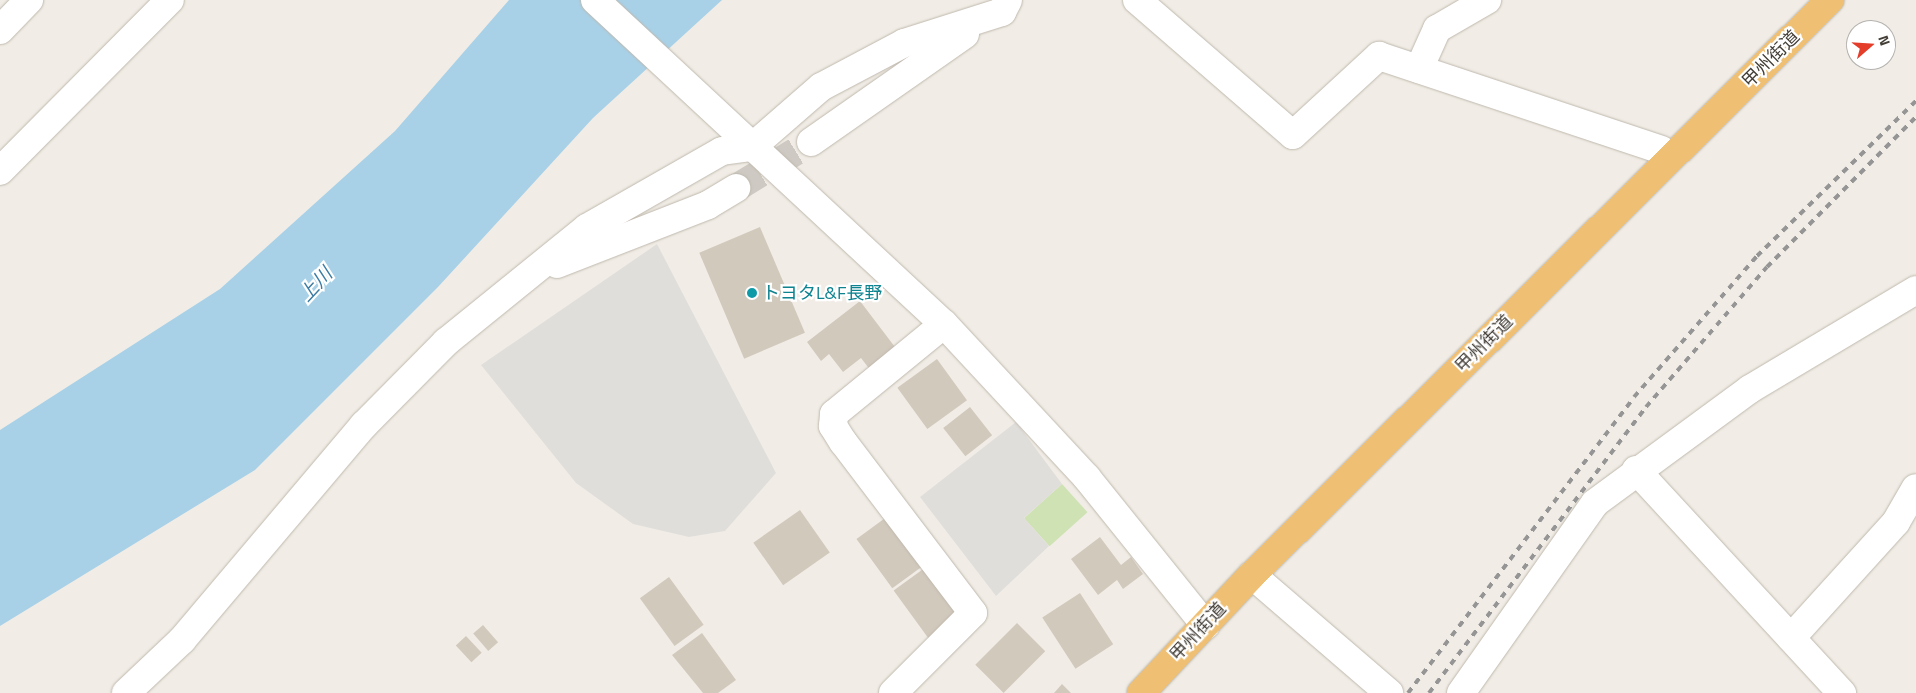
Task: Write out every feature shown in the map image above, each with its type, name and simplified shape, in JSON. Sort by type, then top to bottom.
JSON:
[{"type":"highway","name":"甲州街道","points":[[1142,693],[1252,575],[1830,0]]},
{"type":"street","points":[[141,28],[158,0]]},
{"type":"street","points":[[0,171],[170,0]]},
{"type":"street","points":[[595,0],[944,324],[1087,478],[1205,625]]},
{"type":"street","points":[[1137,0],[1294,135],[1380,56],[1662,150]]},
{"type":"street","points":[[1419,69],[1437,29],[1487,0]]},
{"type":"street","points":[[126,693],[182,640],[364,425],[446,342],[525,277],[595,223],[744,139],[821,87],[904,42],[1005,6]]},
{"type":"street","points":[[811,142],[940,49],[1005,6]]},
{"type":"street","points":[[525,277],[708,205],[736,188]]},
{"type":"street","points":[[1461,693],[1595,503],[1636,470],[1750,389],[1916,290]]},
{"type":"street","points":[[893,693],[973,613],[844,442],[833,426],[834,414],[944,324]]},
{"type":"street","points":[[1636,470],[1842,693]]},
{"type":"street","points":[[1791,638],[1896,522],[1916,488]]},
{"type":"street","points":[[1252,575],[1389,693]]},
{"type":"green space","points":[[1062,484],[1087,512],[1050,546],[1024,518]]},
{"type":"shaded area","points":[[657,244],[776,473],[725,531],[689,537],[633,524],[576,483],[481,365]]},
{"type":"shaded area","points":[[1016,422],[1062,484],[1024,518],[1049,546],[996,596],[920,497]]},
{"type":"water","name":"上川","points":[[509,0],[722,0],[593,118],[438,287],[255,470],[0,626],[0,430],[220,289],[395,131]]},
{"type":"building","name":"トヨタL&F長野","points":[[760,227],[805,333],[744,359],[699,253]]},
{"type":"building","points":[[860,301],[898,351],[871,371],[861,358],[843,372],[829,354],[821,361],[807,342]]},
{"type":"building","points":[[937,359],[967,400],[927,429],[897,388]]},
{"type":"building","points":[[970,407],[992,435],[965,456],[943,428]]},
{"type":"building","points":[[800,510],[830,553],[783,585],[753,543]]},
{"type":"building","points":[[888,516],[924,565],[892,588],[856,539]]},
{"type":"building","points":[[1100,537],[1121,565],[1131,557],[1143,574],[1123,589],[1117,580],[1098,595],[1071,559]]},
{"type":"building","points":[[926,567],[962,616],[929,640],[894,591]]},
{"type":"building","points":[[669,577],[704,625],[675,646],[640,598]]},
{"type":"building","points":[[1080,593],[1113,644],[1075,669],[1042,618]]},
{"type":"building","points":[[1017,623],[1045,651],[1004,693],[975,665]]},
{"type":"building","points":[[483,625],[498,642],[488,651],[473,634]]},
{"type":"building","points":[[702,633],[736,680],[718,693],[703,693],[672,655]]},
{"type":"building","points":[[466,636],[482,653],[471,662],[456,646]]},
{"type":"building","points":[[1062,684],[1071,693],[1054,693]]},
{"type":"tunnel","points":[[736,188],[811,142]]},
{"type":"railway","points":[[1408,693],[1634,397],[1757,256],[1916,101]]},
{"type":"railway","points":[[1429,693],[1646,407],[1767,267],[1916,117]]},
{"type":"place","name":"トヨタL&F長野","points":[[752,293]]}]
